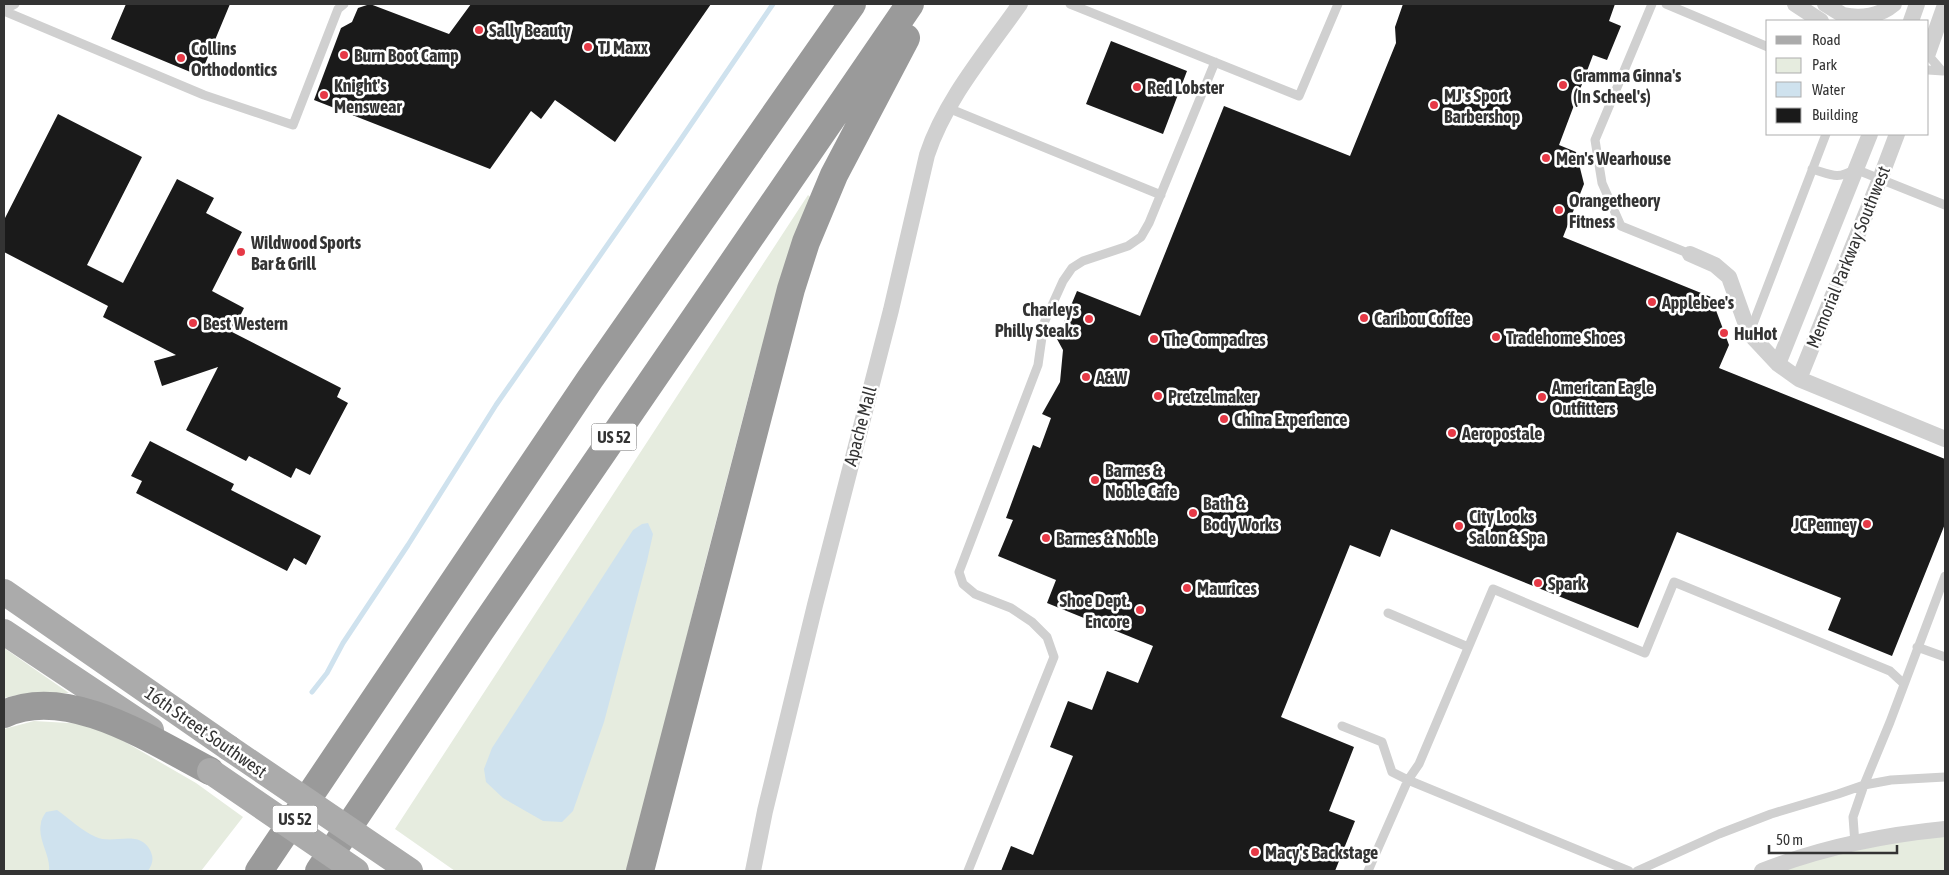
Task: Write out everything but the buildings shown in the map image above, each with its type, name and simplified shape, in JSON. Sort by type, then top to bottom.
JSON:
[{"type":"highway","name":"US 52","points":[[259,871],[590,379],[852,4]]},
{"type":"highway","name":"US 52","points":[[319,871],[479,633],[910,4]]},
{"type":"highway","points":[[640,871],[791,289],[806,242],[834,175],[871,102],[925,4]]},
{"type":"highway","points":[[4,714],[26,707],[46,705],[79,710],[136,732],[210,771]]},
{"type":"highway","points":[[238,871],[330,767]]},
{"type":"main road","name":"16th Street Southwest","points":[[4,592],[410,871]]},
{"type":"main road","name":"16th Street Southwest","points":[[4,632],[356,871]]},
{"type":"street","name":"Apache Mall","points":[[753,871],[775,770],[833,531],[889,318],[927,155],[934,135],[948,108],[1020,4]]},
{"type":"street","points":[[1795,4],[1819,20]]},
{"type":"street","points":[[1826,4],[1848,18],[1869,16],[1894,4]]},
{"type":"street","points":[[1911,20],[1917,4]]},
{"type":"street","points":[[1929,51],[1945,5]]},
{"type":"street","name":"Memorial Parkway Southwest","points":[[1778,364],[1870,135]]},
{"type":"street","name":"Memorial Parkway Southwest","points":[[1799,379],[1897,135]]},
{"type":"street","points":[[1690,254],[1715,265],[1729,277],[1749,333],[1778,364],[1799,379],[1945,439]]},
{"type":"street","points":[[1762,871],[1811,854],[1909,833],[1945,829]]},
{"type":"lane","points":[[4,10],[15,4]]},
{"type":"lane","points":[[4,10],[204,95],[293,125],[338,9],[344,4]]},
{"type":"lane","points":[[1070,4],[1300,96],[1338,4]]},
{"type":"lane","points":[[1652,4],[1595,140],[1602,183],[1621,226],[1690,254]]},
{"type":"lane","points":[[1666,4],[1766,46]]},
{"type":"lane","points":[[1929,55],[1943,71]]},
{"type":"lane","points":[[968,871],[1054,657],[1047,637],[1032,622],[1011,608],[975,594],[963,584],[959,572],[1038,365],[1044,323],[1063,281],[1072,268],[1083,261],[1128,246],[1141,237],[1161,195],[1215,62]]},
{"type":"lane","points":[[1929,70],[1943,71]]},
{"type":"lane","points":[[948,108],[1161,195]]},
{"type":"lane","points":[[1749,333],[1826,135]]},
{"type":"lane","points":[[1812,169],[1833,176],[1843,176],[1856,169],[1945,205]]},
{"type":"lane","points":[[1855,844],[1853,817],[1864,784],[1890,722],[1903,683],[1945,576]]},
{"type":"lane","points":[[1368,871],[1408,780],[1419,764],[1493,589],[1645,653],[1674,582],[1890,671],[1903,683]]},
{"type":"lane","points":[[1936,600],[1945,604]]},
{"type":"lane","points":[[1388,613],[1468,647]]},
{"type":"lane","points":[[1918,647],[1945,657]]},
{"type":"lane","points":[[1342,726],[1382,742],[1392,772],[1629,871]]},
{"type":"lane","points":[[1637,871],[1727,830],[1864,784],[1891,780],[1945,777]]},
{"type":"green space","points":[[808,195],[814,200],[780,285],[754,375],[700,583],[629,871],[455,871],[395,829]]},
{"type":"green space","points":[[4,648],[69,693],[17,695],[4,698]]},
{"type":"green space","points":[[34,721],[86,724],[120,739],[196,783],[243,817],[201,871],[4,871],[4,729]]},
{"type":"green space","points":[[1945,829],[1945,871],[1762,871]]},
{"type":"water","points":[[648,523],[653,534],[647,561],[604,722],[573,811],[562,822],[543,821],[503,798],[486,782],[484,769],[492,748],[633,530],[642,524]]},
{"type":"water","points":[[57,810],[96,837],[103,839],[133,839],[145,844],[152,856],[152,863],[148,871],[49,871],[48,859],[40,829],[46,812]]},
{"type":"waterway","points":[[312,692],[327,673],[343,643],[408,545],[496,405],[773,4]]},
{"type":"place","name":"Sally Beauty","points":[[479,30]]},
{"type":"place","name":"TJ Maxx","points":[[588,47]]},
{"type":"place","name":"Burn Boot Camp","points":[[344,55]]},
{"type":"place","name":"Collins Orthodontics","points":[[181,58]]},
{"type":"place","name":"Gramma Ginna's (In Scheel's)","points":[[1563,85]]},
{"type":"place","name":"Red Lobster","points":[[1137,87]]},
{"type":"place","name":"Knight's Menswear","points":[[324,95]]},
{"type":"place","name":"MJ's Sport Barbershop","points":[[1434,105]]},
{"type":"place","name":"Men's Wearhouse","points":[[1546,158]]},
{"type":"place","name":"Orangetheory Fitness","points":[[1559,210]]},
{"type":"place","name":"Wildwood Sports Bar & Grill","points":[[241,252]]},
{"type":"place","name":"Applebee's","points":[[1652,302]]},
{"type":"place","name":"Caribou Coffee","points":[[1364,318]]},
{"type":"place","name":"Charleys Philly Steaks","points":[[1089,319]]},
{"type":"place","name":"Best Western","points":[[193,323]]},
{"type":"place","name":"HuHot","points":[[1724,333]]},
{"type":"place","name":"Tradehome Shoes","points":[[1496,337]]},
{"type":"place","name":"The Compadres","points":[[1154,339]]},
{"type":"place","name":"A&W","points":[[1086,377]]},
{"type":"place","name":"Pretzelmaker","points":[[1158,396]]},
{"type":"place","name":"American Eagle Outfitters","points":[[1542,397]]},
{"type":"place","name":"China Experience","points":[[1224,419]]},
{"type":"place","name":"Aeropostale","points":[[1452,433]]},
{"type":"place","name":"Barnes & Noble Cafe","points":[[1095,480]]},
{"type":"place","name":"Bath & Body Works","points":[[1193,513]]},
{"type":"place","name":"JCPenney","points":[[1867,524]]},
{"type":"place","name":"City Looks Salon & Spa","points":[[1459,526]]},
{"type":"place","name":"Barnes & Noble","points":[[1046,538]]},
{"type":"place","name":"Spark","points":[[1538,583]]},
{"type":"place","name":"Maurices","points":[[1187,588]]},
{"type":"place","name":"Shoe Dept. Encore","points":[[1140,610]]},
{"type":"place","name":"Macy's Backstage","points":[[1255,852]]}]
